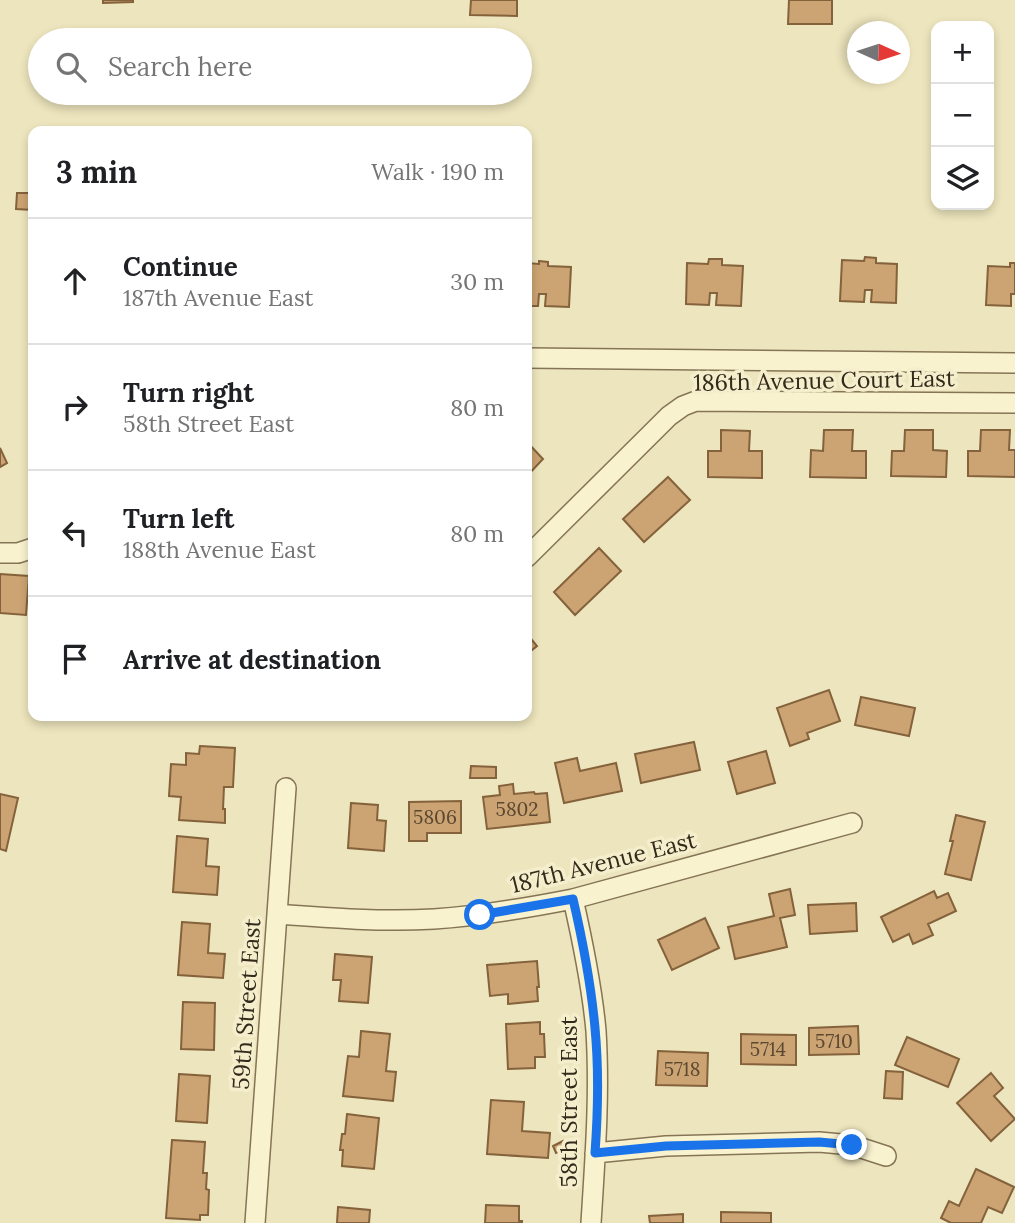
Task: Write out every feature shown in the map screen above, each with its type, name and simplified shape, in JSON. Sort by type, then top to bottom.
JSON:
[{"type":"street","name":"186th Avenue Court East","points":[[532,358],[1015,363]]},
{"type":"street","name":"186th Avenue Court East","points":[[532,552],[683,405],[696,401],[1015,403]]},
{"type":"street","points":[[0,553],[18,553],[28,550]]},
{"type":"street","name":"59th Street East","points":[[255,1223],[286,788]]},
{"type":"street","name":"187th Avenue East","points":[[277,914],[337,919],[432,919],[480,915],[573,899],[852,823]]},
{"type":"street","name":"58th Street East","points":[[573,899],[587,964],[596,1030],[598,1074],[591,1223]]},
{"type":"street","points":[[595,1153],[666,1146],[819,1142],[852,1145],[886,1156]]},
{"type":"building","points":[[103,0],[133,0],[133,2],[103,3]]},
{"type":"building","points":[[471,0],[517,0],[517,16],[470,15]]},
{"type":"building","points":[[789,0],[832,0],[832,24],[788,24]]},
{"type":"building","points":[[17,193],[28,193],[28,210],[16,209]]},
{"type":"building","points":[[865,257],[876,258],[876,263],[897,264],[896,303],[871,302],[872,290],[865,290],[864,302],[840,301],[842,260],[864,261]]},
{"type":"building","points":[[709,259],[722,259],[722,265],[743,266],[741,306],[716,305],[717,293],[710,293],[709,305],[686,304],[687,263],[708,264]]},
{"type":"building","points":[[539,261],[548,262],[548,266],[571,267],[569,307],[545,306],[546,294],[539,294],[538,306],[532,306],[532,263],[539,264]]},
{"type":"building","points":[[1010,263],[1015,263],[1015,294],[1011,294],[1011,306],[986,305],[988,266],[1010,267]]},
{"type":"building","points":[[721,430],[750,431],[749,451],[762,451],[762,478],[708,477],[708,451],[721,451]]},
{"type":"building","points":[[824,430],[853,430],[852,451],[866,451],[866,478],[810,477],[811,450],[823,451]]},
{"type":"building","points":[[905,430],[933,430],[933,450],[947,451],[946,477],[891,476],[892,451],[904,451]]},
{"type":"building","points":[[981,430],[1010,430],[1009,450],[1015,450],[1015,477],[968,476],[968,451],[980,451]]},
{"type":"building","points":[[532,447],[543,459],[532,471]]},
{"type":"building","points":[[0,448],[7,463],[0,467]]},
{"type":"building","points":[[668,477],[690,500],[644,542],[623,519]]},
{"type":"building","points":[[599,548],[621,571],[575,615],[554,592]]},
{"type":"building","points":[[0,574],[28,576],[26,615],[0,613]]},
{"type":"building","points":[[829,690],[840,721],[807,733],[809,739],[790,746],[777,708]]},
{"type":"building","points":[[861,697],[915,708],[909,736],[855,725]]},
{"type":"building","points":[[694,742],[700,770],[641,783],[635,754]]},
{"type":"building","points":[[200,746],[235,748],[233,787],[224,787],[225,823],[179,820],[181,797],[169,796],[171,764],[186,765],[186,753],[199,754]]},
{"type":"building","points":[[766,751],[775,783],[737,794],[728,762]]},
{"type":"building","points":[[577,758],[580,771],[616,763],[622,791],[564,803],[555,763]]},
{"type":"building","points":[[471,766],[496,767],[496,778],[470,778]]},
{"type":"building","points":[[513,784],[514,794],[547,793],[550,822],[487,829],[483,797],[500,795],[499,786]]},
{"type":"building","points":[[0,794],[18,798],[6,851],[0,849]]},
{"type":"building","points":[[461,801],[461,833],[427,833],[427,841],[409,841],[409,802]]},
{"type":"building","points":[[351,803],[378,805],[377,820],[386,821],[384,851],[348,848]]},
{"type":"building","points":[[956,815],[985,822],[971,880],[945,874]]},
{"type":"building","points":[[177,836],[208,839],[206,866],[219,867],[217,895],[173,892]]},
{"type":"building","points":[[790,889],[795,915],[780,918],[787,947],[735,959],[728,927],[774,916],[769,894]]},
{"type":"building","points":[[934,891],[937,898],[948,893],[956,911],[928,924],[933,935],[913,944],[909,934],[893,942],[881,917]]},
{"type":"building","points":[[856,903],[857,931],[810,934],[808,905]]},
{"type":"building","points":[[705,918],[719,948],[672,970],[658,940]]},
{"type":"building","points":[[182,922],[210,924],[208,953],[225,954],[223,978],[178,975]]},
{"type":"building","points":[[335,954],[372,957],[368,1003],[339,1001],[341,980],[333,980]]},
{"type":"building","points":[[537,961],[538,1001],[508,1004],[508,994],[490,996],[487,965]]},
{"type":"building","points":[[183,1002],[215,1003],[214,1050],[181,1049]]},
{"type":"building","points":[[540,1022],[540,1034],[544,1034],[545,1057],[535,1057],[535,1068],[508,1069],[506,1024]]},
{"type":"building","points":[[858,1026],[859,1054],[809,1055],[809,1028]]},
{"type":"building","points":[[361,1031],[390,1034],[386,1071],[396,1072],[393,1101],[343,1096],[348,1056],[359,1057]]},
{"type":"building","points":[[741,1034],[796,1035],[796,1065],[741,1064]]},
{"type":"building","points":[[907,1037],[959,1059],[948,1087],[895,1065]]},
{"type":"building","points":[[658,1051],[708,1053],[707,1086],[656,1085]]},
{"type":"building","points":[[886,1071],[903,1072],[902,1099],[884,1098]]},
{"type":"building","points":[[991,1073],[1003,1088],[994,1096],[1015,1119],[991,1141],[957,1103]]},
{"type":"building","points":[[179,1074],[210,1076],[207,1123],[176,1121]]},
{"type":"building","points":[[491,1100],[524,1102],[522,1131],[550,1133],[548,1158],[487,1154]]},
{"type":"building","points":[[347,1114],[379,1118],[374,1169],[342,1166],[343,1150],[340,1150]]},
{"type":"building","points":[[172,1140],[205,1142],[203,1173],[207,1173],[208,1215],[200,1215],[200,1220],[166,1218]]},
{"type":"building","points":[[563,1141],[566,1149],[556,1153],[553,1146]]},
{"type":"building","points":[[976,1169],[1014,1187],[1002,1213],[988,1207],[981,1223],[951,1223],[941,1218],[949,1201],[959,1206]]},
{"type":"building","points":[[486,1205],[519,1206],[519,1221],[522,1223],[485,1223]]},
{"type":"building","points":[[338,1207],[370,1210],[369,1223],[337,1223]]},
{"type":"building","points":[[721,1212],[771,1213],[771,1223],[721,1223]]},
{"type":"building","points":[[683,1214],[683,1223],[650,1223],[649,1216]]},
{"type":"route","points":[[480,915],[573,899],[591,986],[596,1030],[598,1074],[595,1153],[666,1146],[819,1142],[852,1145]]}]
